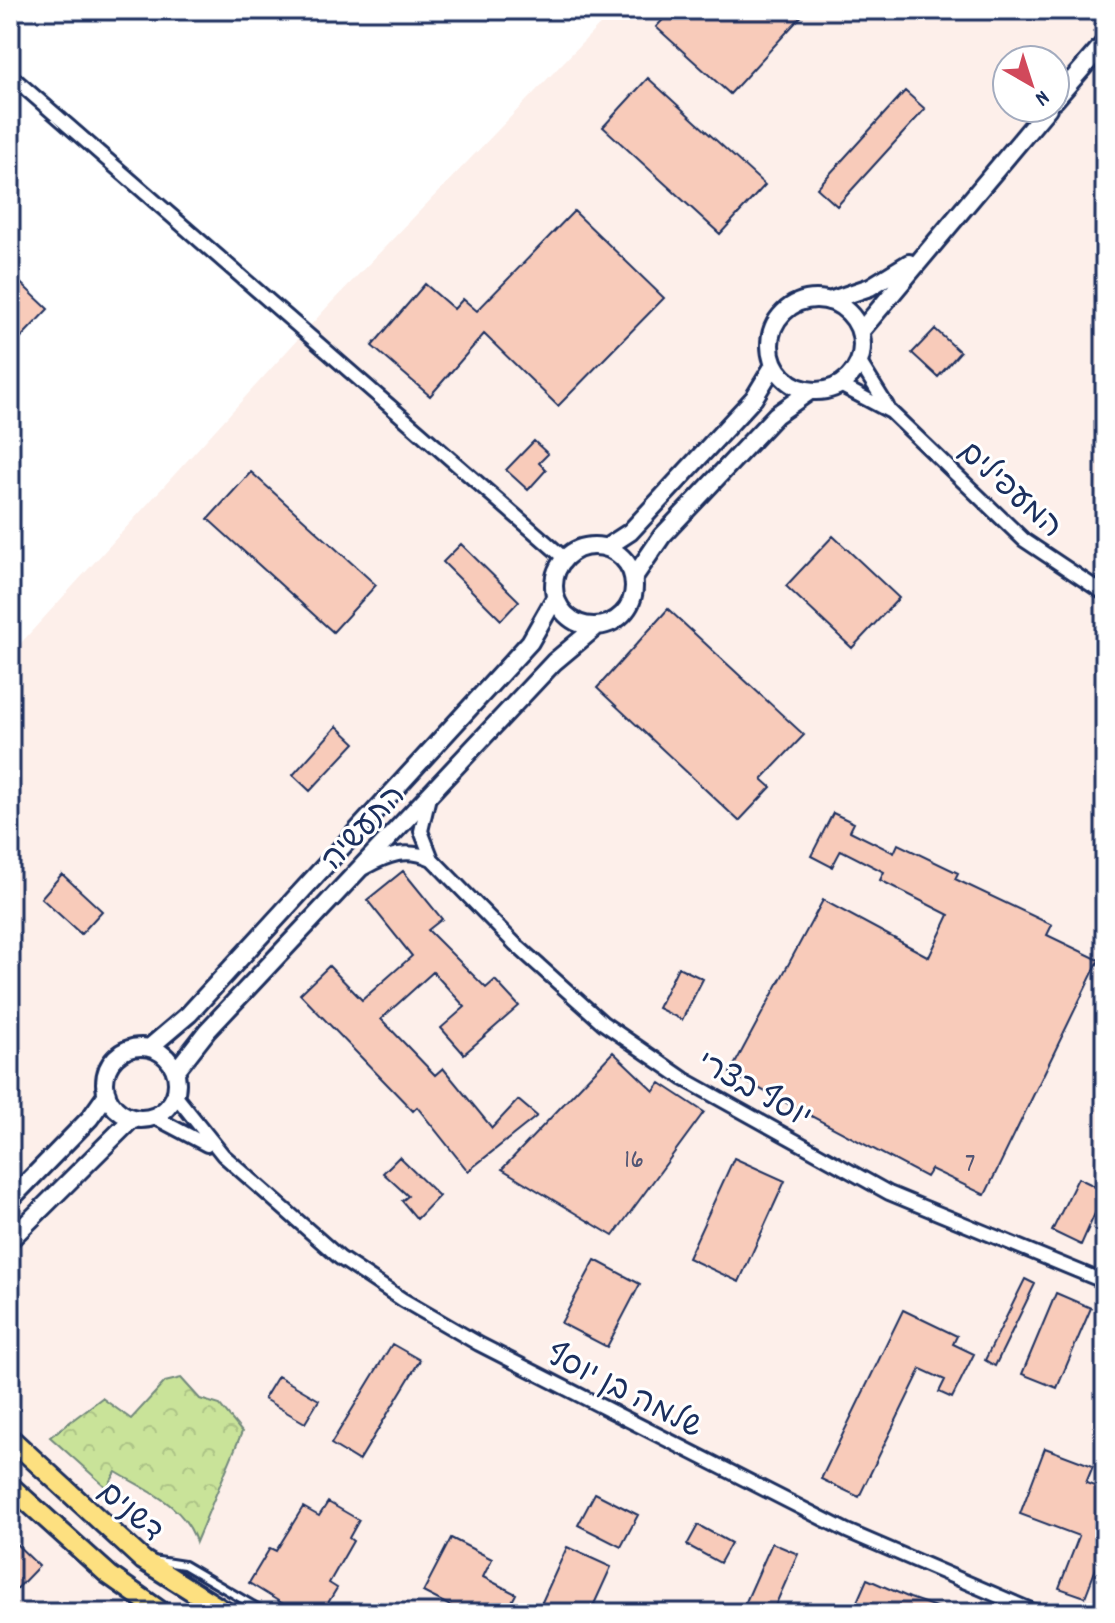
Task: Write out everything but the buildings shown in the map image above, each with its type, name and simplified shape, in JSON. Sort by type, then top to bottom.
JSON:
[{"type":"main road","name":"דשנים","points":[[10,1438],[143,1560],[227,1613]]},
{"type":"main road","name":"דשנים","points":[[10,1486],[109,1575],[163,1613]]},
{"type":"street","points":[[1071,81],[1105,42]]},
{"type":"street","points":[[10,75],[564,558]]},
{"type":"street","points":[[860,332],[1034,124]]},
{"type":"street","points":[[810,391],[783,378],[774,365],[769,350],[776,321],[799,302],[829,301],[870,287],[926,250]]},
{"type":"street","points":[[634,577],[619,554],[607,547],[584,547],[564,558],[556,570],[555,598],[571,620],[597,626],[611,623],[631,604],[634,577],[662,536],[776,415],[810,391],[840,385],[859,361],[860,332],[853,318],[829,301]]},
{"type":"street","name":"המעפילים","points":[[859,361],[891,412],[1024,540],[1105,594]]},
{"type":"street","points":[[607,547],[630,532],[754,398],[774,365]]},
{"type":"street","name":"המעפילים","points":[[840,385],[891,412]]},
{"type":"street","name":"התעשיה","points":[[149,1048],[189,1014],[530,642],[555,598]]},
{"type":"street","name":"התעשיה","points":[[175,1072],[207,1031],[554,662],[597,626]]},
{"type":"street","points":[[429,797],[421,831],[432,859]]},
{"type":"street","points":[[356,873],[395,854],[419,853],[432,859]]},
{"type":"street","name":"יוסף בצרי","points":[[432,859],[515,944],[603,1023],[684,1079],[889,1193],[1105,1282]]},
{"type":"street","points":[[10,1200],[90,1118],[107,1094],[108,1069],[125,1051],[149,1048],[161,1053],[175,1072],[175,1095],[163,1112],[154,1117],[133,1118],[122,1113],[107,1094]]},
{"type":"street","name":"שלמה בן יוסף","points":[[175,1095],[223,1155],[340,1258],[403,1300],[479,1344],[847,1531],[1038,1613]]},
{"type":"street","name":"שלמה בן יוסף","points":[[154,1117],[223,1155]]},
{"type":"street","points":[[10,1240],[133,1118]]},
{"type":"lane","points":[[143,1560],[158,1559],[184,1565],[266,1613]]},
{"type":"shaded area","points":[[614,10],[1105,10],[1105,1613],[10,1613],[10,655],[329,305]]},
{"type":"green space","points":[[181,1378],[200,1399],[220,1405],[242,1432],[196,1542],[183,1518],[164,1500],[116,1472],[107,1488],[50,1437],[102,1398],[131,1419],[165,1382]]}]
